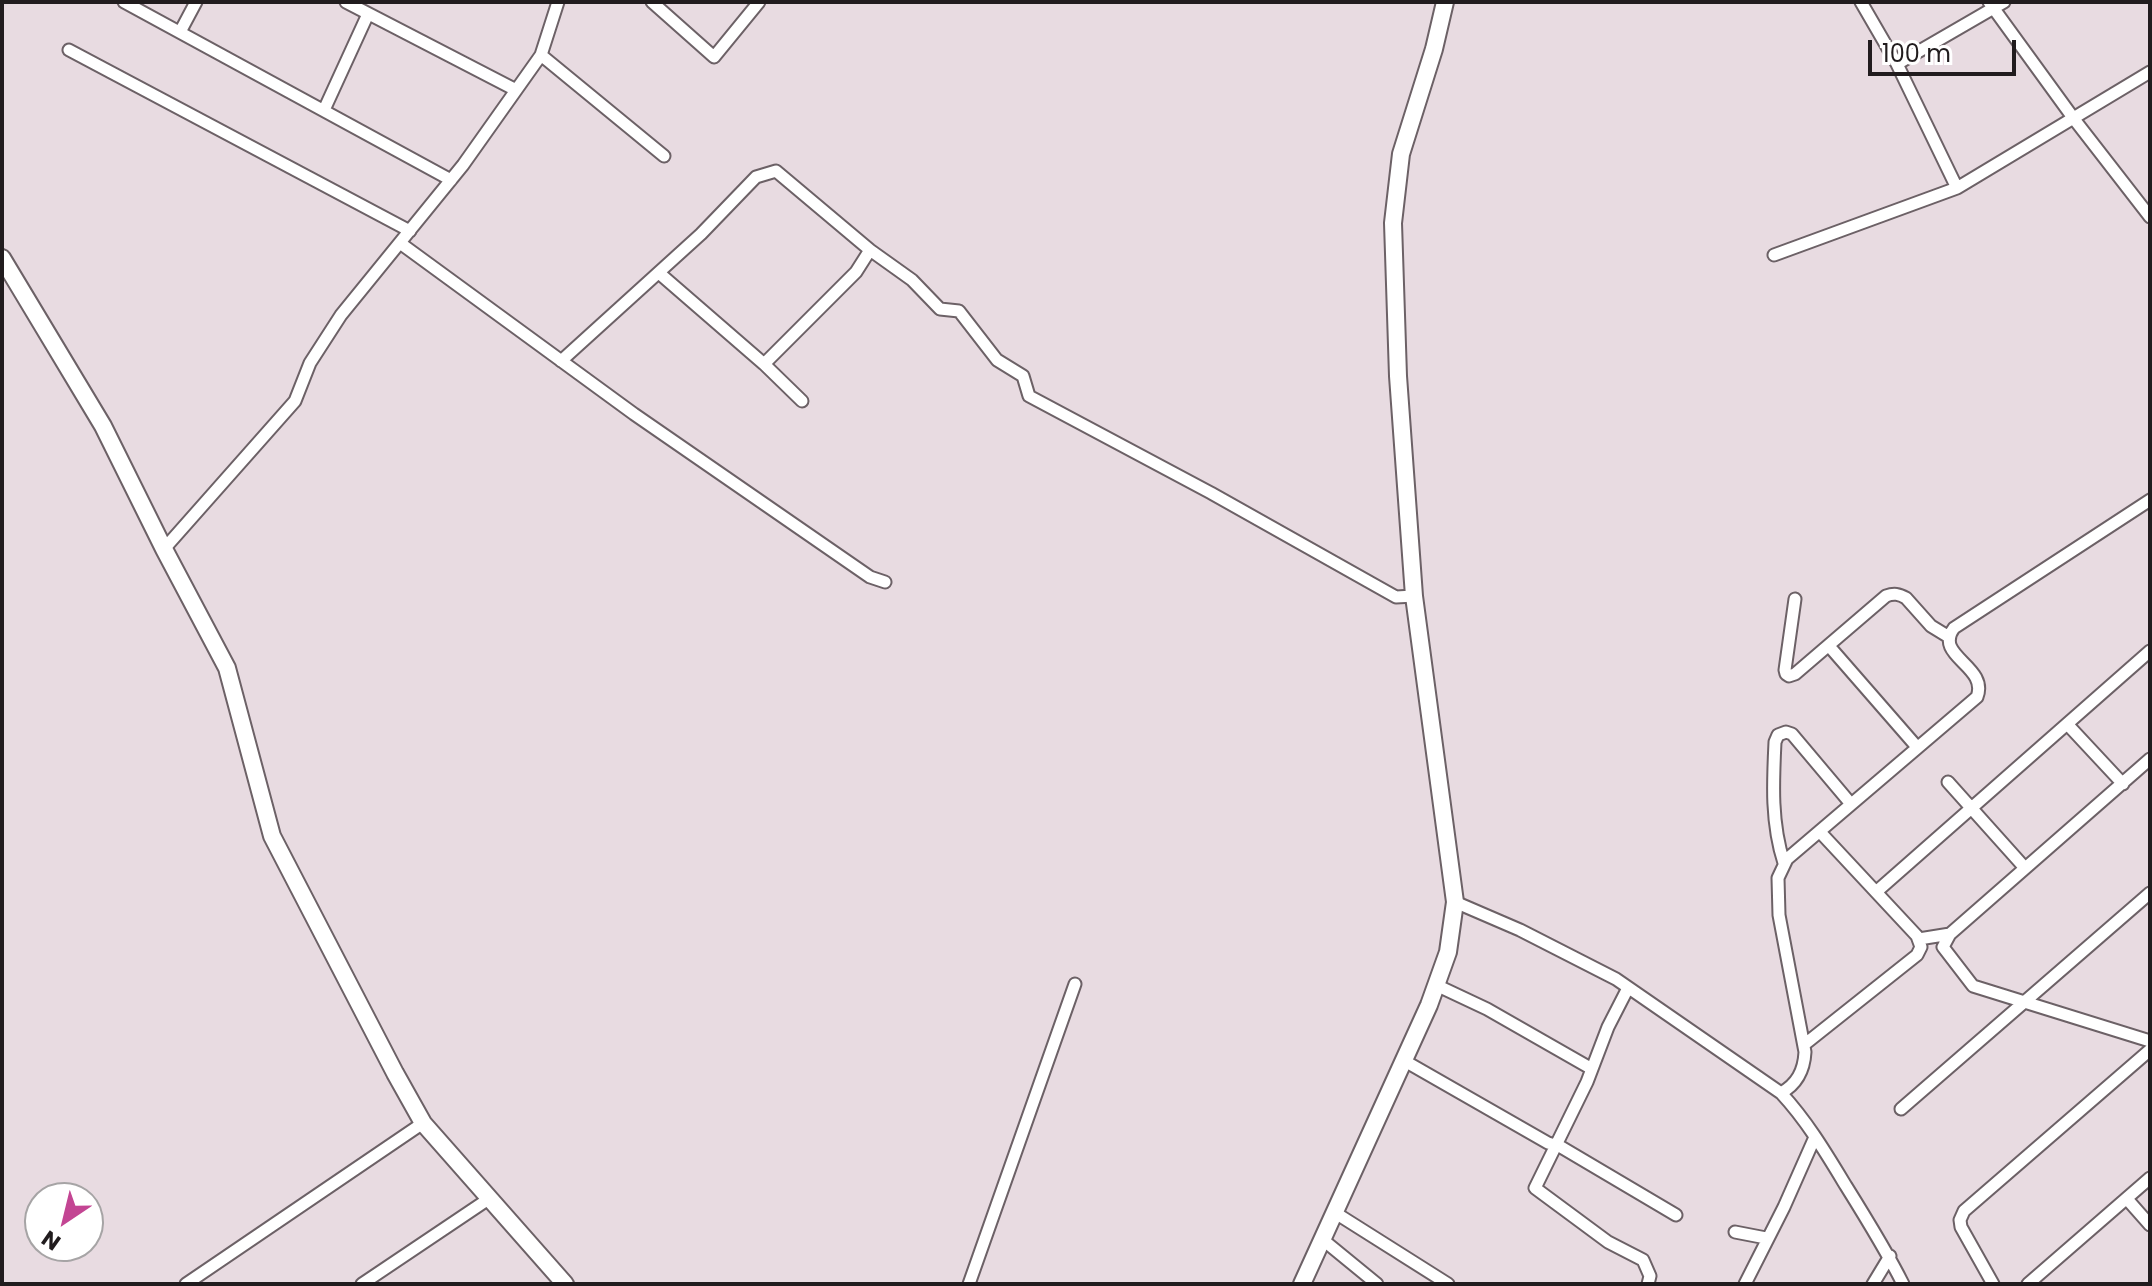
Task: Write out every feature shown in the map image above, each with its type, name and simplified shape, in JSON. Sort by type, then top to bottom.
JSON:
[{"type":"street","points":[[124,2],[451,180]]},
{"type":"street","points":[[180,32],[196,2]]},
{"type":"street","points":[[346,2],[516,90]]},
{"type":"street","points":[[164,549],[295,401],[310,363],[341,315],[451,180],[541,55],[558,2]]},
{"type":"street","points":[[652,2],[714,57],[759,2]]},
{"type":"street","points":[[1302,1284],[1436,985],[1448,952],[1455,902],[1414,596],[1398,376],[1393,223],[1401,154],[1434,49],[1445,2]]},
{"type":"street","points":[[1861,2],[1897,64],[1957,188]]},
{"type":"street","points":[[1897,64],[1996,4],[2074,119],[2150,217]]},
{"type":"street","points":[[324,110],[368,14]]},
{"type":"street","points":[[69,50],[410,231]]},
{"type":"street","points":[[541,55],[664,156]]},
{"type":"street","points":[[1774,255],[1957,188],[2150,72]]},
{"type":"street","points":[[561,361],[701,234],[756,177],[776,171],[870,250],[912,280],[940,309],[959,311],[997,360],[1023,376],[1029,396],[1198,485],[1396,597],[1414,596]]},
{"type":"street","points":[[400,243],[634,414],[870,577],[885,582]]},
{"type":"street","points":[[764,364],[856,272],[870,250]]},
{"type":"street","points":[[2,258],[103,426],[227,668],[272,836],[395,1073],[423,1123],[565,1284]]},
{"type":"street","points":[[659,273],[802,401]]},
{"type":"street","points":[[1781,1093],[1794,1083],[1803,1069],[1805,1044],[1779,915],[1778,878],[1784,863],[1974,701],[1979,690],[1978,679],[1952,650],[1949,637],[1954,628],[2150,500]]},
{"type":"street","points":[[1795,599],[1786,674],[1791,676],[1886,596],[1897,594],[1906,598],[1931,626],[1949,637]]},
{"type":"street","points":[[1829,646],[1917,747]]},
{"type":"street","points":[[1876,892],[2150,651]]},
{"type":"street","points":[[2068,725],[2123,784]]},
{"type":"street","points":[[1784,863],[1773,810],[1775,742],[1778,735],[1786,732],[1792,734],[1851,804]]},
{"type":"street","points":[[2150,759],[1950,934],[1943,947],[1973,986],[2150,1042]]},
{"type":"street","points":[[1948,782],[2025,868]]},
{"type":"street","points":[[1805,1044],[1917,955],[1921,947],[1919,939],[1820,832]]},
{"type":"street","points":[[1901,1109],[2150,893]]},
{"type":"street","points":[[1455,902],[1520,930],[1616,979],[1781,1093],[1815,1137],[1890,1256],[1903,1284]]},
{"type":"street","points":[[1919,939],[1950,934]]},
{"type":"street","points":[[969,1284],[1075,984]]},
{"type":"street","points":[[1436,985],[1487,1009],[1592,1069]]},
{"type":"street","points":[[1628,988],[1535,1188],[1598,1235],[1643,1260],[1650,1276],[1648,1284]]},
{"type":"street","points":[[1993,1284],[1961,1227],[1964,1211],[2150,1050]]},
{"type":"street","points":[[1403,1060],[1676,1215]]},
{"type":"street","points":[[186,1284],[423,1123]]},
{"type":"street","points":[[1745,1284],[1815,1137]]},
{"type":"street","points":[[2028,1284],[2150,1178]]},
{"type":"street","points":[[362,1284],[377,1280],[490,1198]]},
{"type":"street","points":[[2127,1199],[2150,1225]]},
{"type":"street","points":[[1334,1212],[1448,1284]]},
{"type":"street","points":[[1735,1232],[1766,1238]]},
{"type":"street","points":[[1322,1239],[1377,1284]]},
{"type":"street","points":[[1873,1284],[1890,1256]]}]
